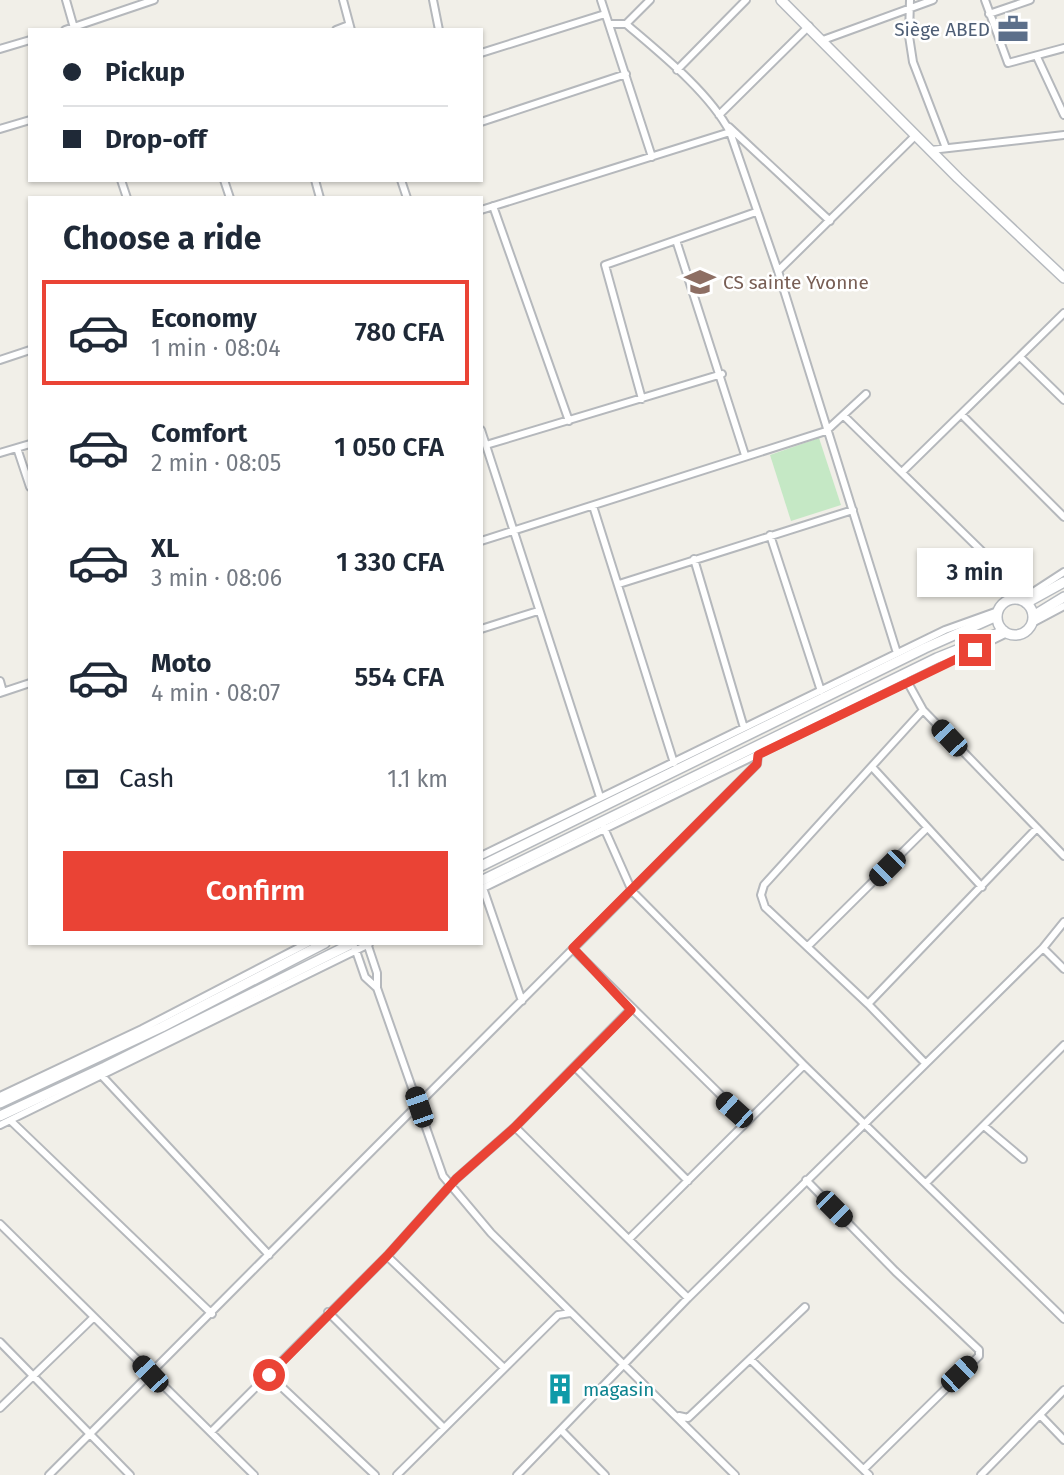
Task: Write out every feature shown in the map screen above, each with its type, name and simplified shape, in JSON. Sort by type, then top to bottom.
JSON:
[{"type":"main road","points":[[781,0],[1064,278]]},
{"type":"main road","points":[[483,865],[998,614],[1009,600],[1023,602],[1064,582]]},
{"type":"main road","points":[[483,885],[937,658],[1005,632],[1022,634],[1032,619],[1064,597]]},
{"type":"main road","points":[[1023,602],[1032,619]]},
{"type":"main road","points":[[998,614],[1005,632]]},
{"type":"main road","points":[[0,1103],[162,1027],[321,945]]},
{"type":"main road","points":[[0,1115],[105,1068],[354,946]]},
{"type":"street","points":[[66,0],[74,28],[154,0]]},
{"type":"street","points":[[343,0],[350,28]]},
{"type":"street","points":[[433,0],[439,28]]},
{"type":"street","points":[[601,0],[652,157]]},
{"type":"street","points":[[626,24],[650,0]]},
{"type":"street","points":[[677,70],[746,0]]},
{"type":"street","points":[[823,40],[910,4],[933,0]]},
{"type":"street","points":[[985,0],[1008,64],[1064,48]]},
{"type":"street","points":[[989,14],[1030,0]]},
{"type":"street","points":[[910,4],[909,36],[913,62],[946,148]]},
{"type":"street","points":[[483,52],[606,14]]},
{"type":"street","points":[[609,24],[626,24],[677,70],[719,115],[730,132],[778,271],[897,653]]},
{"type":"street","points":[[719,115],[808,26]]},
{"type":"street","points":[[0,50],[28,41]]},
{"type":"street","points":[[1037,57],[1064,115]]},
{"type":"street","points":[[483,121],[626,74]]},
{"type":"street","points":[[0,129],[28,121]]},
{"type":"street","points":[[725,123],[830,221]]},
{"type":"street","points":[[483,209],[730,132]]},
{"type":"street","points":[[778,271],[916,135]]},
{"type":"street","points":[[931,150],[1064,135]]},
{"type":"street","points":[[493,206],[569,421]]},
{"type":"street","points":[[642,399],[604,269],[607,263],[756,212]]},
{"type":"street","points":[[676,240],[722,374],[745,455]]},
{"type":"street","points":[[902,471],[1064,313]]},
{"type":"street","points":[[0,360],[28,352]]},
{"type":"street","points":[[1020,357],[1064,400]]},
{"type":"street","points":[[486,445],[722,374]]},
{"type":"street","points":[[483,540],[826,430],[866,394]]},
{"type":"street","points":[[962,415],[1064,517]]},
{"type":"street","points":[[844,416],[1009,578],[1020,592],[1023,602],[1064,572]]},
{"type":"street","points":[[483,436],[512,533],[600,797]]},
{"type":"street","points":[[0,453],[28,444]]},
{"type":"street","points":[[17,447],[28,481]]},
{"type":"street","points":[[593,506],[674,763]]},
{"type":"street","points":[[619,583],[853,510]]},
{"type":"street","points":[[770,535],[821,691]]},
{"type":"street","points":[[694,559],[744,728]]},
{"type":"street","points":[[1032,619],[1064,606]]},
{"type":"street","points":[[483,628],[538,611]]},
{"type":"street","points":[[483,855],[946,630],[998,614]]},
{"type":"street","points":[[483,886],[758,755],[1005,632]]},
{"type":"street","points":[[0,681],[2,693],[28,685]]},
{"type":"street","points":[[907,681],[923,710],[1064,856]]},
{"type":"street","points":[[923,710],[764,885],[761,895],[765,907],[868,1004],[925,1063]]},
{"type":"street","points":[[50,1475],[419,1107],[757,764],[758,755]]},
{"type":"street","points":[[873,768],[982,887]]},
{"type":"street","points":[[604,828],[632,891],[804,1065],[1064,1319]]},
{"type":"street","points":[[808,946],[927,828]]},
{"type":"street","points":[[868,1004],[1037,828]]},
{"type":"street","points":[[483,889],[522,1001]]},
{"type":"street","points":[[517,1475],[688,1298],[1042,948],[1064,922]]},
{"type":"street","points":[[0,1096],[142,1028],[304,945]]},
{"type":"street","points":[[369,945],[377,973],[377,988],[439,1168],[491,1233],[735,1475]]},
{"type":"street","points":[[0,1125],[103,1077],[354,946],[365,977],[377,988]]},
{"type":"street","points":[[573,948],[631,1010],[747,1121]]},
{"type":"street","points":[[1042,948],[1064,969]]},
{"type":"street","points":[[211,1432],[328,1312],[387,1256],[452,1184],[576,1068],[631,1010]]},
{"type":"street","points":[[926,1182],[1064,1045]]},
{"type":"street","points":[[630,1238],[804,1065]]},
{"type":"street","points":[[576,1068],[688,1181]]},
{"type":"street","points":[[103,1077],[269,1255]]},
{"type":"street","points":[[11,1121],[212,1314]]},
{"type":"street","points":[[984,1126],[1023,1159]]},
{"type":"street","points":[[515,1127],[688,1298]]},
{"type":"street","points":[[807,1180],[895,1271],[979,1350],[979,1356],[864,1469]]},
{"type":"street","points":[[0,1224],[254,1475]]},
{"type":"street","points":[[387,1256],[503,1367]]},
{"type":"street","points":[[674,1414],[688,1418],[805,1307]]},
{"type":"street","points":[[328,1312],[444,1428]]},
{"type":"street","points":[[397,1475],[558,1315],[563,1312],[572,1314]]},
{"type":"street","points":[[0,1408],[94,1317]]},
{"type":"street","points":[[0,1342],[130,1475]]},
{"type":"street","points":[[750,1359],[869,1475]]},
{"type":"street","points":[[269,1375],[375,1475]]},
{"type":"street","points":[[981,1475],[1064,1390]]},
{"type":"street","points":[[1040,1415],[1064,1440]]},
{"type":"street","points":[[561,1430],[605,1475]]},
{"type":"green space","points":[[819,438],[841,505],[791,521],[770,455]]},
{"type":"place","name":"Siège ABED","points":[[1013,29]]},
{"type":"place","name":"CS sainte Yvonne","points":[[700,282]]},
{"type":"place","name":"magasin","points":[[560,1389]]},
{"type":"route","points":[[269,1375],[328,1312],[387,1256],[456,1179],[515,1127],[631,1010],[573,948],[757,764],[758,755],[975,650]]}]
